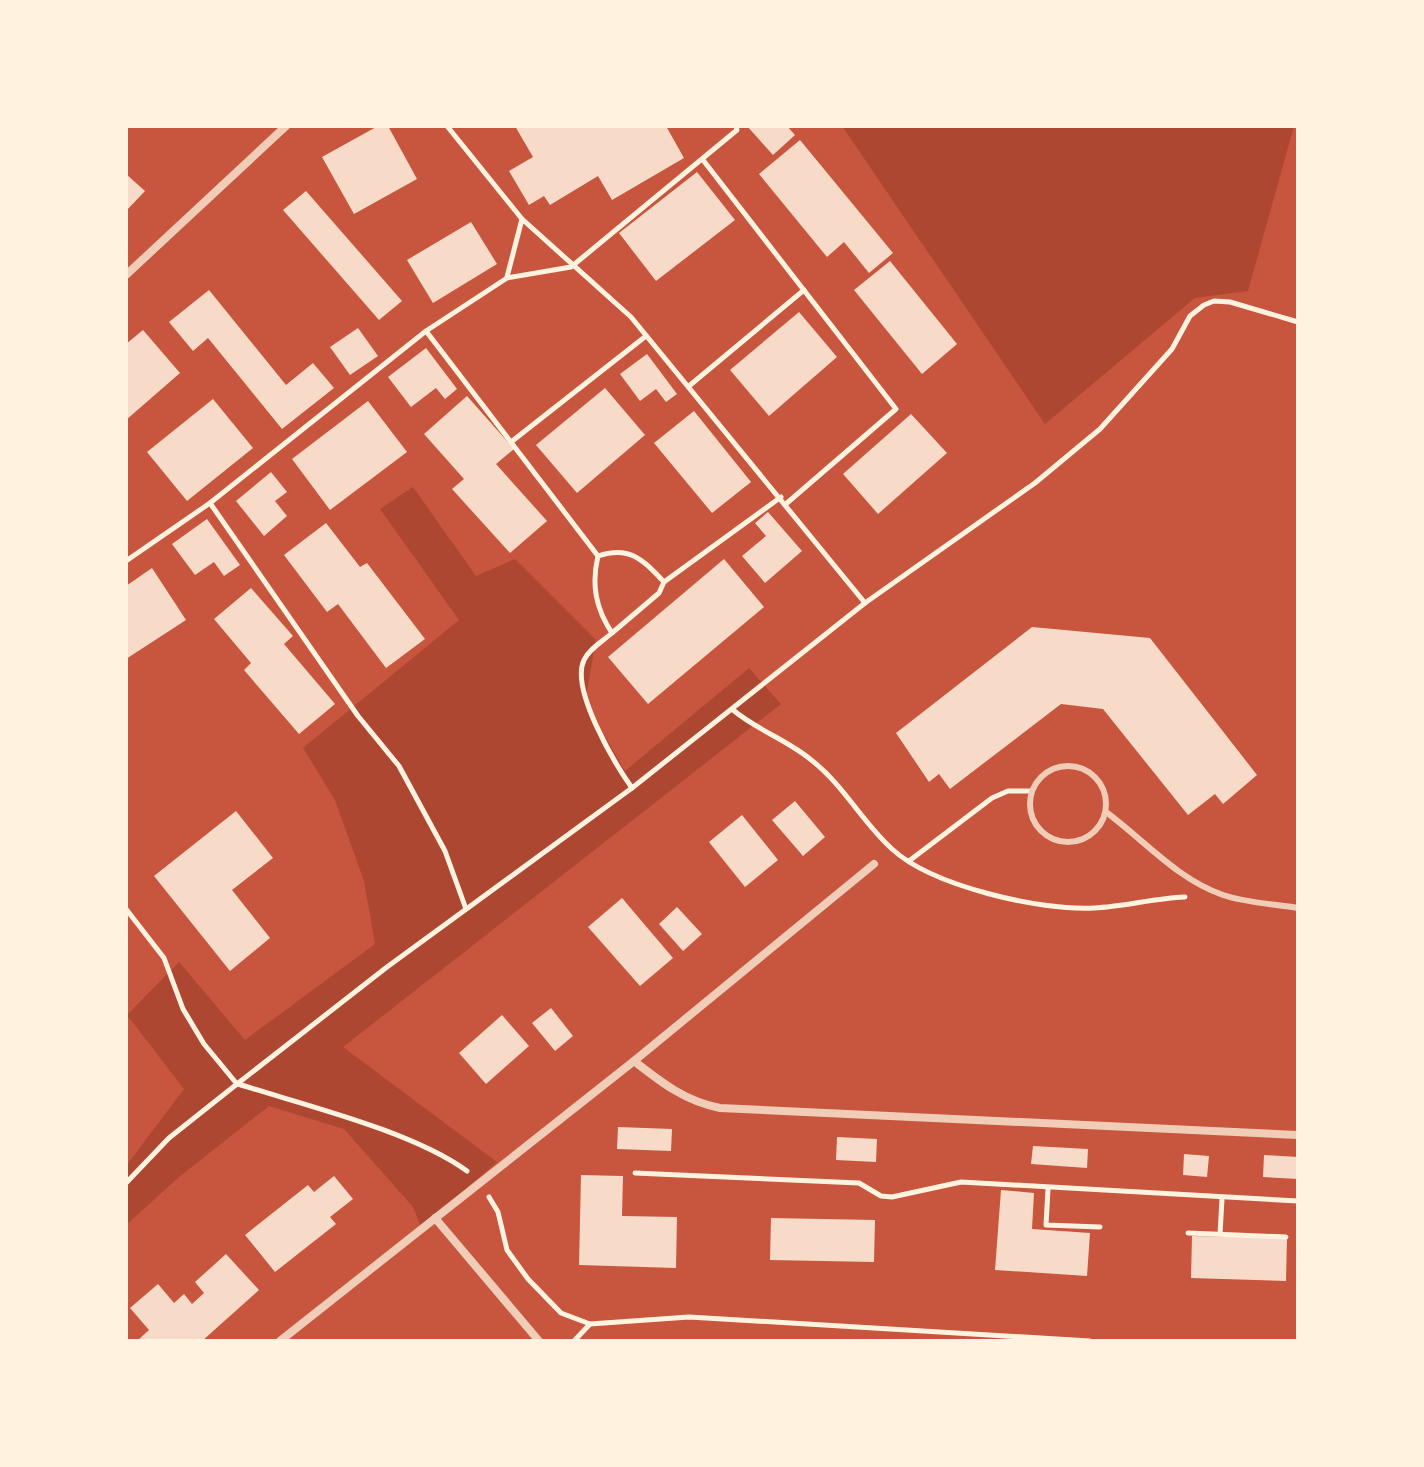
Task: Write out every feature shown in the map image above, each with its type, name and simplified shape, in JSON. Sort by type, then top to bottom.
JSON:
[{"type":"street","points":[[126,275],[286,126]]},
{"type":"street","points":[[280,1341],[634,1061],[874,864]]},
{"type":"street","points":[[634,1061],[671,1090],[698,1104],[720,1108],[1298,1135]]},
{"type":"street","points":[[435,1218],[539,1341]]},
{"type":"lane","points":[[1060,767],[1084,769],[1102,788],[1106,812],[1093,834],[1082,840],[1057,842],[1046,836],[1031,816],[1032,791],[1048,772],[1060,767]]},
{"type":"lane","points":[[1106,812],[1168,864],[1226,896],[1298,908]]},
{"type":"path","points":[[447,126],[522,219],[571,267],[631,317],[787,503],[865,603]]},
{"type":"path","points":[[126,561],[210,503],[426,331],[507,278],[571,267],[703,160],[737,130],[736,126]]},
{"type":"path","points":[[703,160],[896,409],[787,503]]},
{"type":"path","points":[[507,278],[522,219]]},
{"type":"path","points":[[689,386],[804,290]]},
{"type":"path","points":[[1090,1341],[689,1317],[590,1324],[561,1313],[528,1279],[507,1250],[498,1212],[470,1173],[441,1155],[340,1116],[237,1084],[632,788],[865,603],[1035,483],[1100,429],[1172,349],[1190,316],[1204,305],[1214,301],[1230,302],[1298,322]]},
{"type":"path","points":[[426,331],[598,556],[594,582],[596,601],[612,633]]},
{"type":"path","points":[[511,442],[646,336]]},
{"type":"path","points":[[632,788],[605,745],[582,678],[584,660],[659,593],[664,582],[781,497]]},
{"type":"path","points":[[210,503],[358,716],[399,766],[445,851],[467,910]]},
{"type":"path","points":[[598,556],[613,551],[639,556],[664,582]]},
{"type":"path","points":[[733,710],[755,728],[809,757],[846,793],[892,849],[939,878],[975,890],[1044,904],[1094,908],[1154,898],[1226,896]]},
{"type":"path","points":[[909,861],[992,798],[1008,791],[1032,791]]},
{"type":"path","points":[[126,909],[164,958],[183,1009],[204,1044],[237,1084],[169,1138],[126,1183]]},
{"type":"path","points":[[635,1173],[859,1183],[881,1196],[892,1197],[961,1182],[1298,1201]]},
{"type":"path","points":[[1048,1189],[1046,1225],[1100,1227]]},
{"type":"path","points":[[1220,1234],[1222,1199]]},
{"type":"path","points":[[1188,1233],[1286,1237]]},
{"type":"path","points":[[574,1341],[590,1324]]},
{"type":"shaded area","points":[[842,126],[1294,126],[1248,291],[1195,298],[1045,424]]},
{"type":"shaded area","points":[[413,487],[476,576],[515,559],[596,640],[585,702],[625,771],[749,668],[781,704],[343,1047],[497,1162],[421,1227],[413,1207],[344,1129],[269,1106],[179,1177],[126,1225],[126,1166],[184,1089],[127,1015],[179,962],[245,1040],[375,944],[364,881],[335,800],[303,748],[459,620],[380,509]]},
{"type":"building","points":[[378,126],[388,126],[417,179],[354,214],[322,157]]},
{"type":"building","points":[[515,126],[666,126],[684,158],[612,200],[598,176],[550,205],[544,196],[529,205],[509,171],[533,157]]},
{"type":"building","points":[[747,126],[787,126],[795,135],[773,155]]},
{"type":"building","points":[[800,140],[893,253],[869,273],[844,242],[827,257],[759,174]]},
{"type":"building","points":[[697,172],[735,220],[656,281],[619,233]]},
{"type":"building","points":[[126,174],[145,191],[126,211]]},
{"type":"building","points":[[306,191],[402,301],[379,320],[283,210]]},
{"type":"building","points":[[471,222],[497,264],[433,303],[407,260]]},
{"type":"building","points":[[890,261],[957,344],[922,374],[854,290]]},
{"type":"building","points":[[209,290],[286,385],[313,363],[334,388],[282,429],[208,338],[193,351],[169,322]]},
{"type":"building","points":[[799,312],[837,357],[769,416],[730,370]]},
{"type":"building","points":[[358,328],[378,356],[350,375],[330,347]]},
{"type":"building","points":[[143,330],[180,373],[126,420],[126,344]]},
{"type":"building","points":[[426,348],[457,389],[445,399],[436,388],[411,407],[388,377]]},
{"type":"building","points":[[647,354],[677,394],[666,402],[656,389],[640,401],[620,374]]},
{"type":"building","points":[[605,388],[645,435],[577,493],[536,445]]},
{"type":"building","points":[[467,396],[514,449],[496,464],[547,521],[510,553],[452,489],[464,479],[424,434]]},
{"type":"building","points":[[213,399],[253,448],[187,501],[147,452]]},
{"type":"building","points":[[368,401],[407,452],[330,510],[292,459]]},
{"type":"building","points":[[694,411],[751,482],[712,513],[654,443]]},
{"type":"building","points":[[911,414],[947,453],[878,514],[843,474]]},
{"type":"building","points":[[271,472],[287,492],[275,501],[287,516],[264,536],[236,501]]},
{"type":"building","points":[[768,512],[802,551],[765,583],[742,556],[766,536],[755,523]]},
{"type":"building","points":[[207,519],[240,565],[224,576],[214,562],[195,575],[172,544]]},
{"type":"building","points":[[326,523],[360,567],[367,563],[425,639],[386,668],[338,604],[327,612],[284,555]]},
{"type":"building","points":[[724,559],[764,607],[648,704],[608,657]]},
{"type":"building","points":[[152,568],[186,620],[126,659],[126,586]]},
{"type":"building","points":[[251,588],[293,636],[284,644],[335,704],[299,734],[244,670],[251,663],[214,619]]},
{"type":"building","points":[[1032,627],[1150,638],[1257,775],[1223,804],[1215,794],[1188,815],[1103,709],[1061,704],[950,789],[939,774],[929,782],[896,733]]},
{"type":"building","points":[[795,801],[825,837],[803,856],[772,820]]},
{"type":"building","points":[[236,811],[273,858],[232,890],[270,938],[230,971],[154,876]]},
{"type":"building","points":[[742,815],[778,860],[745,887],[709,842]]},
{"type":"building","points":[[622,898],[673,958],[640,986],[588,927]]},
{"type":"building","points":[[677,907],[702,934],[683,951],[659,924]]},
{"type":"building","points":[[551,1008],[573,1036],[555,1051],[532,1023]]},
{"type":"building","points":[[502,1015],[529,1046],[486,1084],[459,1053]]},
{"type":"building","points":[[618,1127],[672,1129],[671,1151],[617,1149]]},
{"type":"building","points":[[837,1137],[877,1139],[876,1162],[836,1160]]},
{"type":"building","points":[[1033,1146],[1088,1149],[1087,1168],[1031,1164]]},
{"type":"building","points":[[1184,1154],[1209,1156],[1207,1177],[1183,1175]]},
{"type":"building","points":[[1264,1155],[1298,1157],[1298,1179],[1263,1177]]},
{"type":"building","points":[[581,1175],[623,1176],[622,1216],[677,1217],[676,1268],[579,1265]]},
{"type":"building","points":[[334,1176],[353,1199],[330,1217],[336,1224],[275,1272],[245,1235],[308,1185],[314,1192]]},
{"type":"building","points":[[1001,1190],[1034,1193],[1032,1229],[1090,1233],[1087,1276],[995,1270]]},
{"type":"building","points":[[771,1218],[875,1220],[874,1262],[770,1260]]},
{"type":"building","points":[[1192,1236],[1287,1238],[1286,1281],[1191,1278]]},
{"type":"building","points":[[226,1254],[259,1290],[202,1341],[137,1341],[149,1330],[130,1308],[158,1284],[174,1303],[184,1294],[192,1304],[204,1293],[195,1282]]}]
